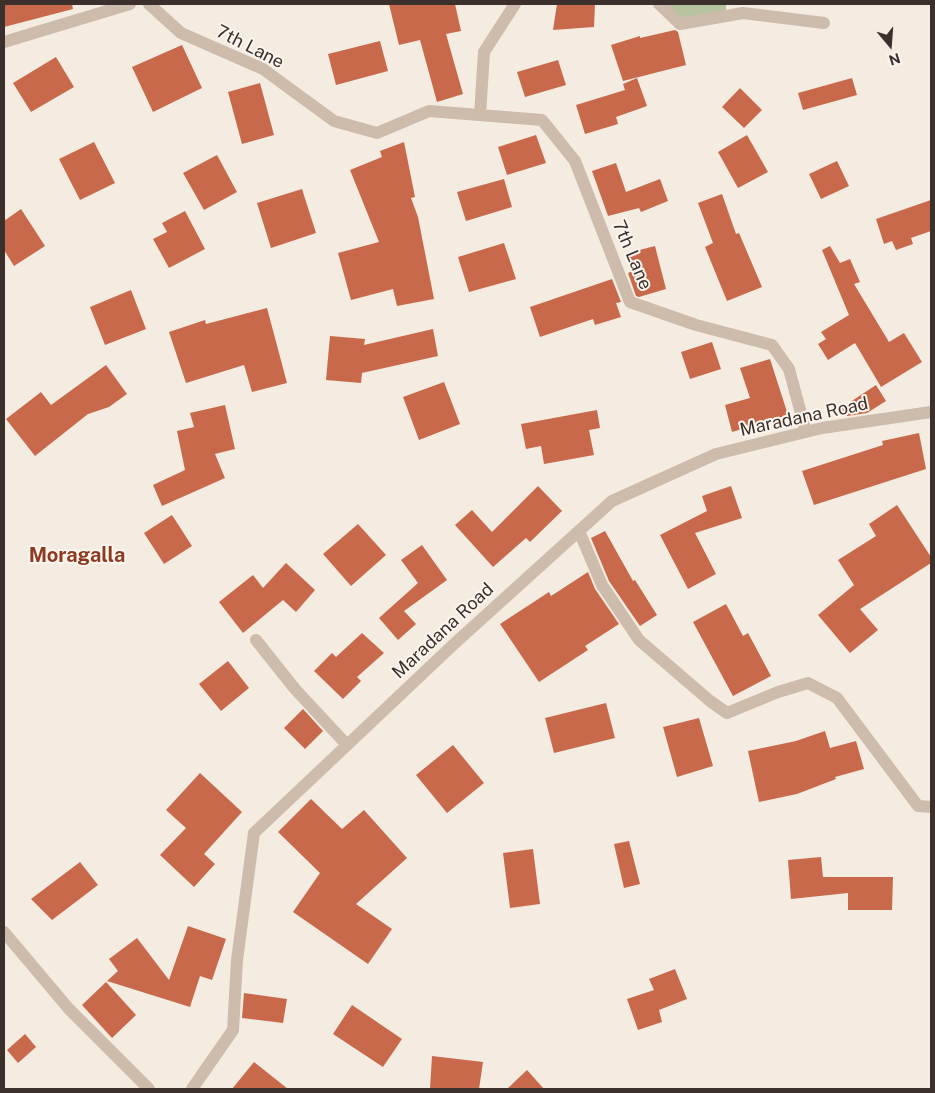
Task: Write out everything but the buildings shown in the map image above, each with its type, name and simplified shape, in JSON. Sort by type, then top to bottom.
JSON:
[{"type":"street","points":[[4,42],[130,4]]},
{"type":"street","name":"7th Lane","points":[[149,4],[181,33],[263,69],[334,120],[377,134],[429,111],[542,120],[575,161],[630,302],[696,325],[772,346],[789,369],[806,432]]},
{"type":"street","points":[[480,115],[484,52],[515,4]]},
{"type":"street","points":[[659,4],[680,24],[743,14],[824,23]]},
{"type":"street","name":"Maradana Road","points":[[192,1089],[233,1030],[237,960],[254,833],[454,644],[612,501],[716,454],[806,432],[931,412]]},
{"type":"street","points":[[579,531],[602,585],[639,640],[710,701],[727,713],[778,692],[808,683],[837,698],[918,806],[931,807]]},
{"type":"street","points":[[256,640],[295,689],[347,745]]},
{"type":"street","points":[[4,932],[68,1009],[149,1089]]},
{"type":"green space","points":[[659,4],[726,4],[726,15],[680,24]]},
{"type":"district","name":"Moragalla","points":[[77,556]]}]
